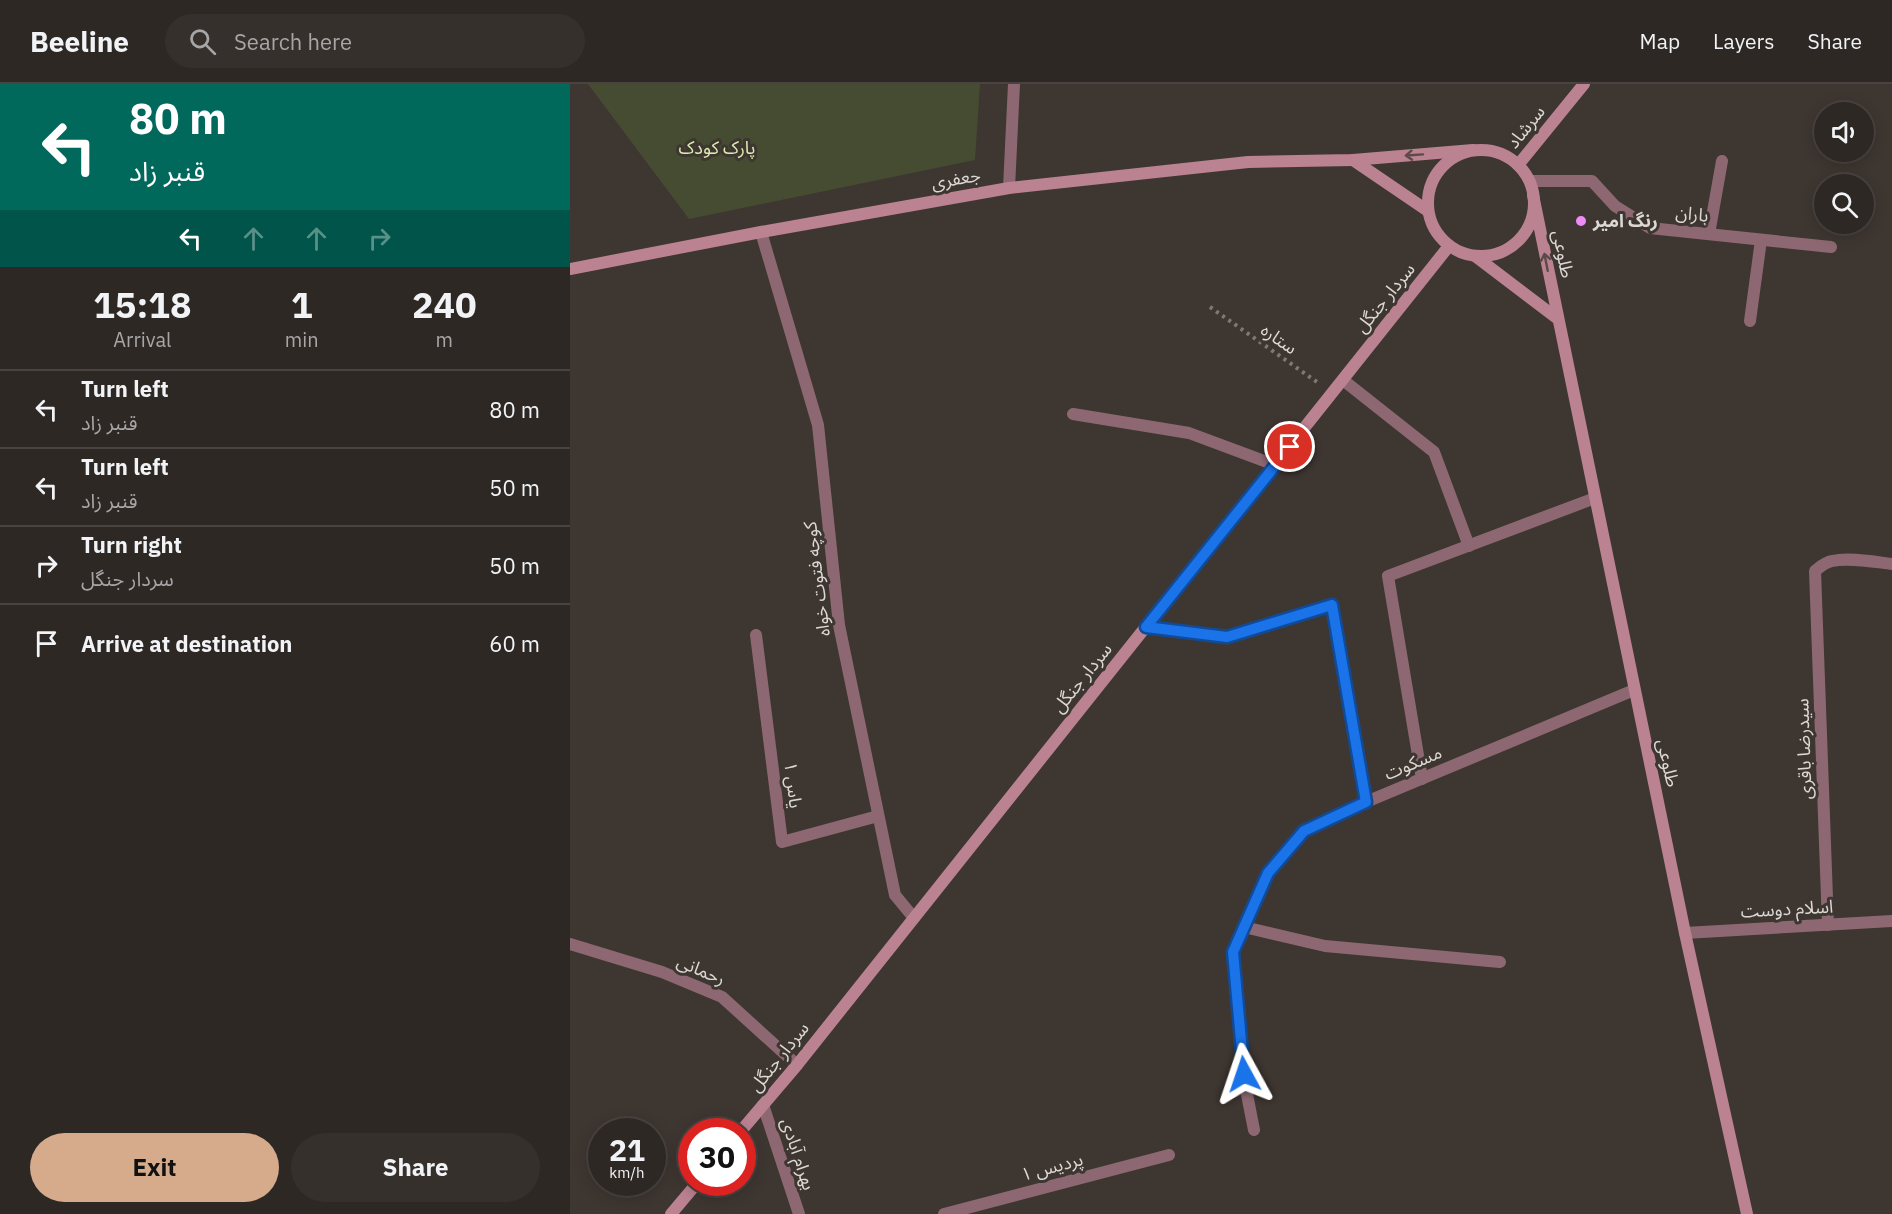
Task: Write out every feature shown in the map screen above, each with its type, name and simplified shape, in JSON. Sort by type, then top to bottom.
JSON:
[{"type":"main road","name":"سرشاد","points":[[1518,165],[1584,84]]},
{"type":"main road","name":"جعفری","points":[[570,268],[1009,188],[1248,162],[1353,160],[1473,150]]},
{"type":"main road","points":[[1473,150],[1497,152],[1518,165],[1530,181],[1534,209],[1531,222],[1524,235],[1514,245],[1489,256],[1475,256],[1462,253],[1439,237],[1428,211],[1428,197],[1431,184],[1438,171],[1448,161],[1459,154],[1473,150]]},
{"type":"main road","points":[[1353,160],[1428,211]]},
{"type":"main road","name":"طلوعی","points":[[1533,195],[1685,933],[1747,1214]]},
{"type":"main road","name":"سردار جنگل","points":[[752,1118],[1449,246]]},
{"type":"main road","points":[[1475,256],[1558,319]]},
{"type":"main road","points":[[671,1214],[686,1196]]},
{"type":"street","points":[[1009,188],[1014,84]]},
{"type":"street","points":[[1709,234],[1722,161]]},
{"type":"street","name":"باران","points":[[1530,181],[1592,181],[1615,206],[1650,228],[1831,247]]},
{"type":"street","name":"کوچه فتوت خواه","points":[[761,232],[818,425],[839,625],[895,895],[914,918]]},
{"type":"street","points":[[1750,321],[1761,240]]},
{"type":"street","points":[[1343,380],[1434,452],[1469,546]]},
{"type":"street","points":[[1073,414],[1189,433],[1275,465]]},
{"type":"street","points":[[1422,778],[1388,576],[1594,498]]},
{"type":"street","name":"سیدرضا باقری","points":[[1828,925],[1815,571],[1832,560],[1892,564]]},
{"type":"street","points":[[1146,627],[1227,637],[1332,605],[1366,802]]},
{"type":"street","name":"یاس ۱","points":[[756,635],[782,842],[878,816]]},
{"type":"street","name":"مسکوت","points":[[1254,1130],[1244,1074],[1233,952],[1268,873],[1304,831],[1422,778],[1634,690]]},
{"type":"street","name":"اسلام دوست","points":[[1685,933],[1892,921]]},
{"type":"street","points":[[1244,927],[1325,946],[1500,962]]},
{"type":"street","name":"رحمانی","points":[[570,944],[662,972],[722,997],[796,1065]]},
{"type":"street","name":"بهرام آبادی","points":[[763,1105],[799,1214]]},
{"type":"street","name":"پردیس ۱","points":[[944,1214],[1169,1155]]},
{"type":"path","name":"ستاره","points":[[1210,307],[1333,393]]},
{"type":"green space","name":"پارک کودک","points":[[588,84],[980,84],[975,160],[689,219]]},
{"type":"place","name":"رنگ امیر","points":[[1581,221]]},
{"type":"route","points":[[1244,1074],[1233,952],[1268,873],[1304,831],[1366,802],[1332,605],[1227,637],[1146,627],[1290,447]]}]
